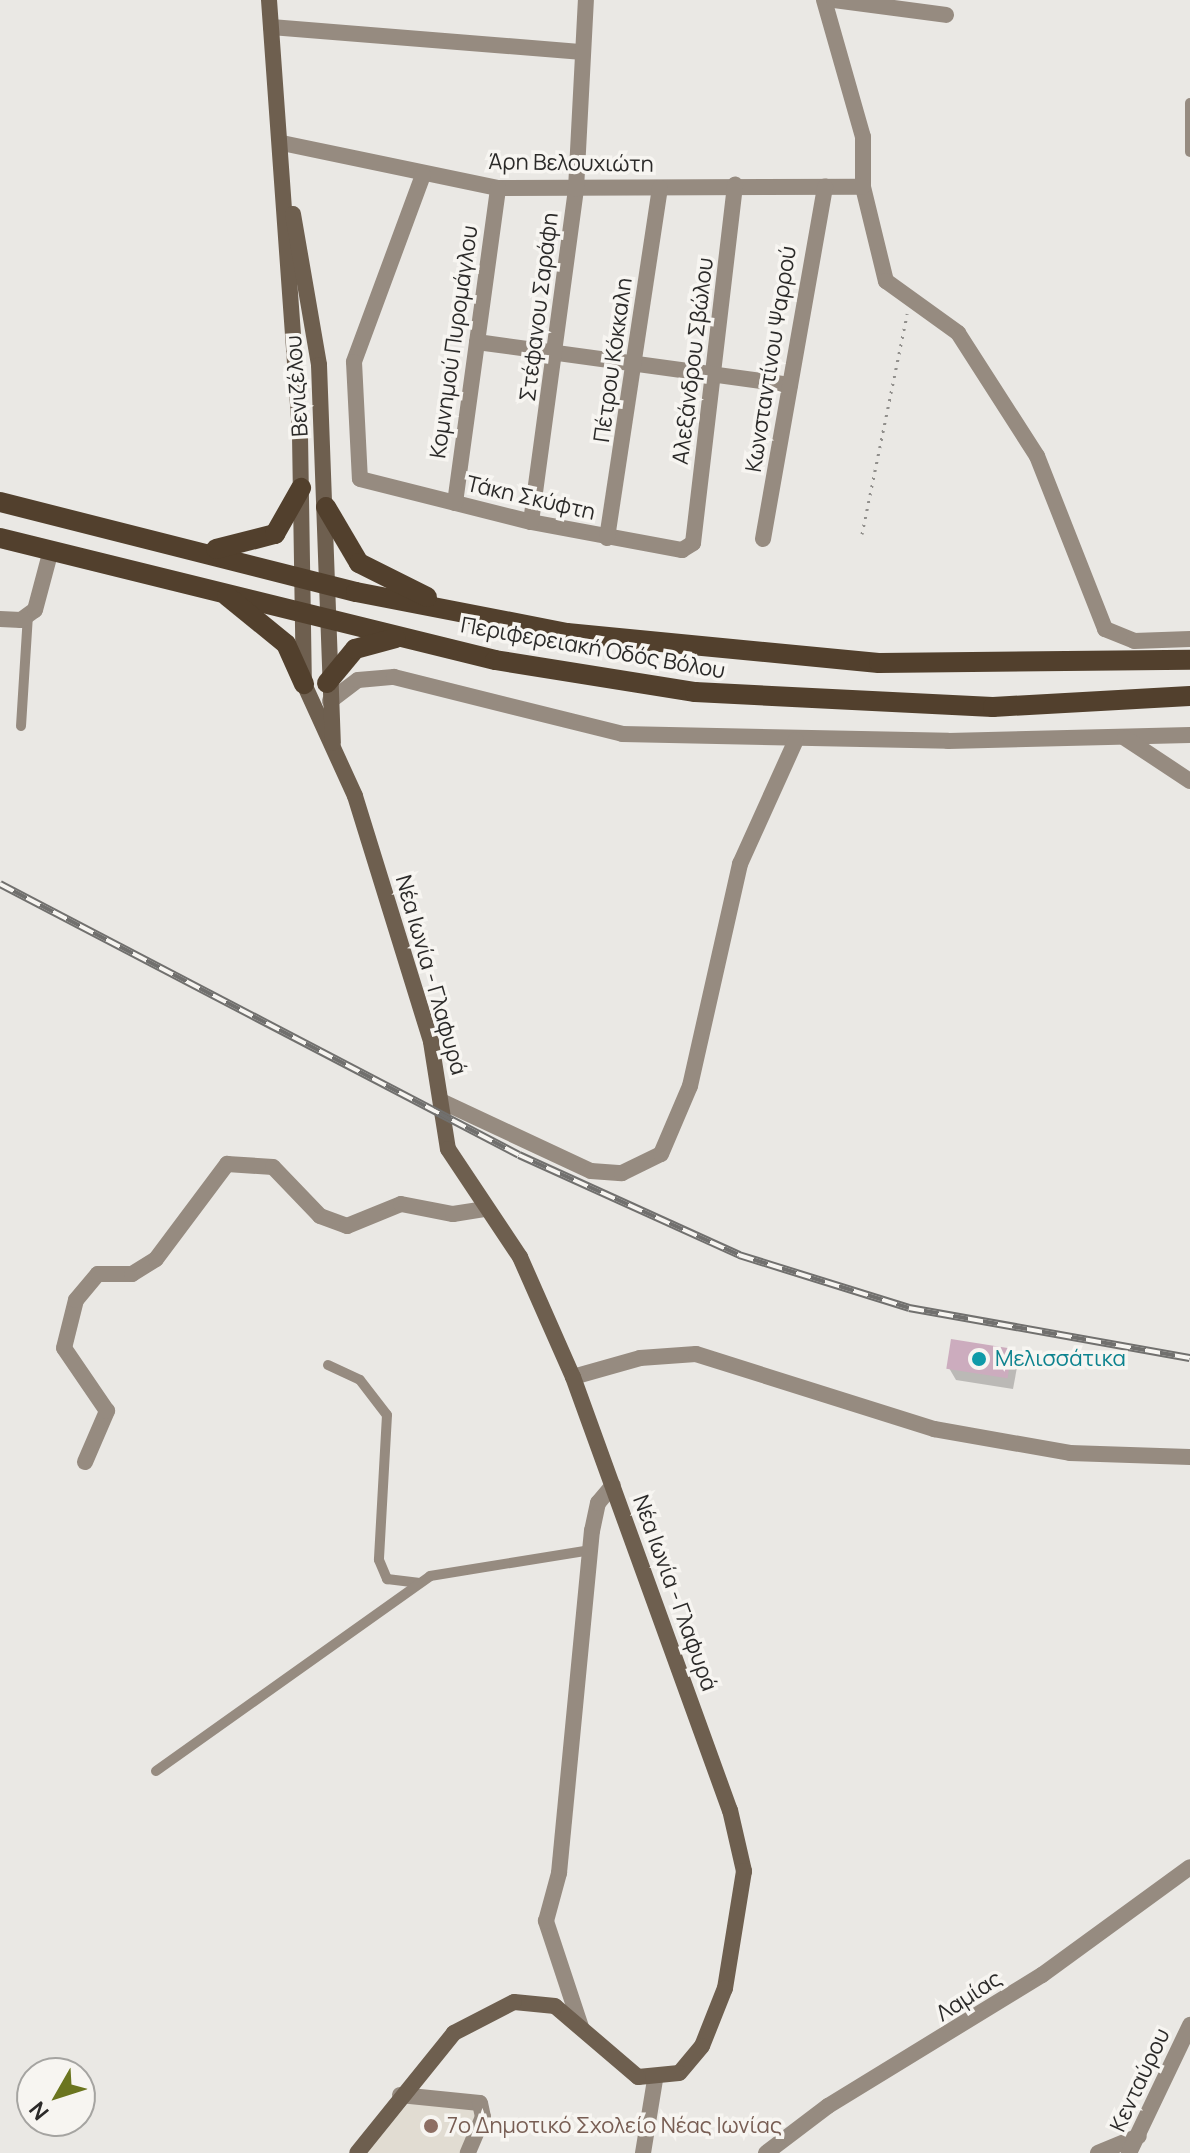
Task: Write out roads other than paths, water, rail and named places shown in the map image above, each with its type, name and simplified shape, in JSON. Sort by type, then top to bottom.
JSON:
[{"type":"main road","name":"Βενιζέλου","points":[[269,0],[287,189],[301,488],[302,577]]},
{"type":"main road","name":"Βενιζέλου","points":[[287,189],[310,286],[326,507],[327,583]]},
{"type":"main road","points":[[200,550],[271,537],[291,518],[301,488]]},
{"type":"main road","name":"Περιφερειακή Οδός Βόλου","points":[[0,502],[327,583],[472,616],[567,633],[879,663],[1190,660]]},
{"type":"main road","points":[[326,507],[359,563],[472,616]]},
{"type":"main road","name":"Περιφερειακή Οδός Βόλου","points":[[0,538],[303,610],[406,638],[555,670],[773,700],[993,707],[1190,696]]},
{"type":"main road","name":"Νέα Ιωνία - Γλαφυρά","points":[[302,577],[304,684],[355,796],[443,1102],[448,1149],[529,1275],[573,1377],[735,1825],[744,1871],[739,1936],[710,2027],[684,2069],[655,2080]]},
{"type":"main road","name":"Νέα Ιωνία - Γλαφυρά","points":[[327,583],[328,692],[333,745]]},
{"type":"main road","points":[[217,590],[277,635],[304,684]]},
{"type":"main road","points":[[328,692],[355,649],[406,638]]},
{"type":"main road","points":[[357,2153],[400,2095],[454,2033],[493,2009],[546,2003],[581,2027],[631,2074],[655,2080]]},
{"type":"street","name":"Στέφανου Σαράφη","points":[[531,522],[576,189],[586,0]]},
{"type":"street","points":[[824,0],[863,137],[863,187],[886,281],[909,302],[958,333],[1037,456],[1096,618],[1128,640],[1190,639]]},
{"type":"street","points":[[834,0],[946,15]]},
{"type":"street","points":[[271,27],[583,52]]},
{"type":"street","name":"Άρη Βελουχιώτη","points":[[282,143],[423,175],[498,188],[660,188],[735,184],[863,187]]},
{"type":"street","name":"Τάκη Σκύφτη","points":[[423,175],[354,362],[360,479],[607,538],[682,550],[693,543]]},
{"type":"street","name":"Αλεξάνδρου Σβώλου","points":[[693,543],[735,184]]},
{"type":"street","name":"Κωνσταντίνου Ψαρρού","points":[[763,539],[825,186]]},
{"type":"street","name":"Κομνημού Πυρομάγλου","points":[[455,503],[498,188]]},
{"type":"street","name":"Πέτρου Κόκκαλη","points":[[607,538],[660,188]]},
{"type":"street","points":[[477,342],[636,361],[790,385]]},
{"type":"street","points":[[0,619],[28,616],[40,602],[51,550]]},
{"type":"street","points":[[328,692],[358,680],[394,677],[605,732],[796,740],[1190,735]]},
{"type":"street","points":[[1122,737],[1190,781]]},
{"type":"street","points":[[443,1102],[591,1171],[622,1173],[661,1154],[690,1086],[740,864],[796,740]]},
{"type":"street","points":[[85,1462],[107,1411],[64,1348],[76,1300],[98,1274],[132,1274],[156,1259],[227,1164],[273,1167],[320,1216],[347,1226],[401,1204],[453,1214],[486,1209]]},
{"type":"street","points":[[573,1377],[640,1358],[696,1354],[934,1429],[1070,1453],[1190,1457]]},
{"type":"street","points":[[581,2027],[546,1921],[559,1873],[598,1503],[613,1485]]},
{"type":"street","name":"Λαμίας","points":[[766,2153],[828,2106],[1042,1975],[1190,1867]]},
{"type":"street","name":"Κενταύρου","points":[[1129,2153],[1190,2025]]},
{"type":"street","points":[[643,2153],[655,2080]]},
{"type":"street","points":[[400,2095],[480,2103],[483,2117],[468,2153]]},
{"type":"street","points":[[1098,2153],[1139,2136]]},
{"type":"lane","points":[[1190,103],[1190,152]]},
{"type":"lane","points":[[21,726],[28,616]]},
{"type":"lane","points":[[328,1365],[360,1380],[387,1415],[379,1560],[387,1579],[418,1583]]},
{"type":"lane","points":[[156,1771],[418,1583],[439,1572],[591,1550]]},
{"type":"railway","points":[[0,884],[519,1155],[739,1255],[909,1308],[1190,1358]]},
{"type":"place","name":"Μελισσάτικα","points":[[979,1359]]},
{"type":"place","name":"7ο Δημοτικό Σχολείο Νέας Ιωνίας","points":[[431,2126]]}]
